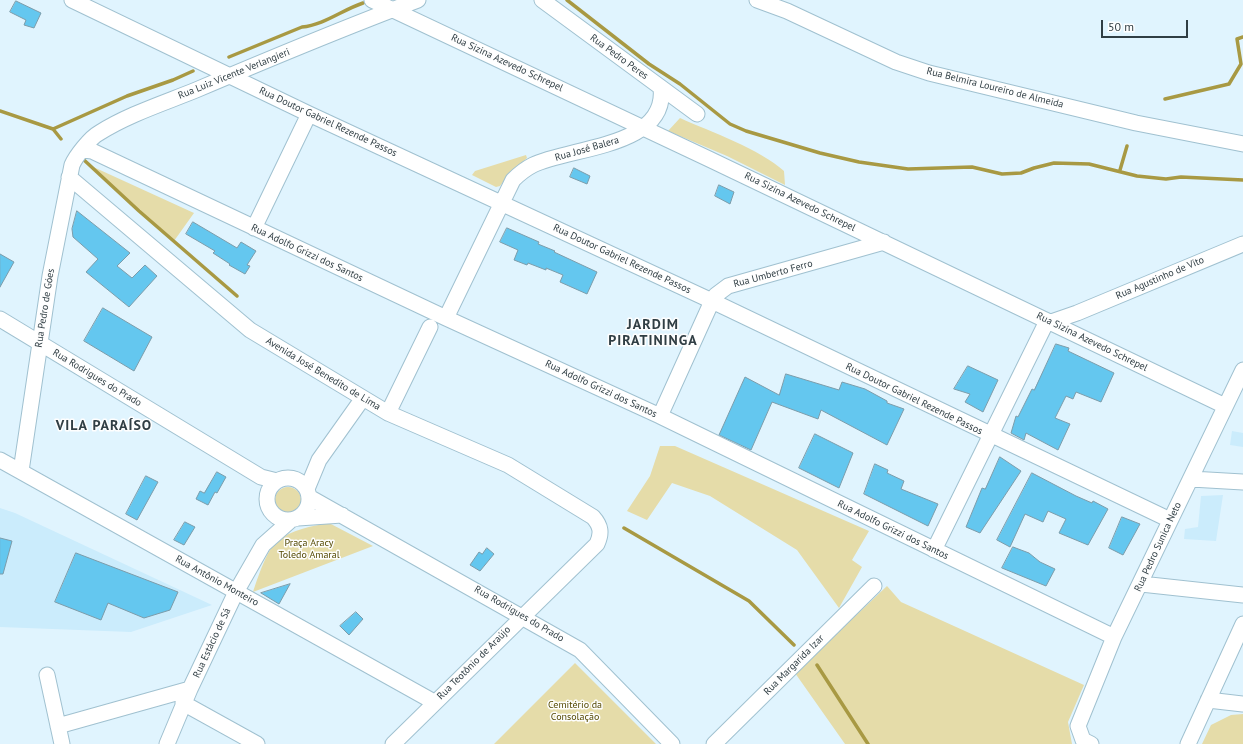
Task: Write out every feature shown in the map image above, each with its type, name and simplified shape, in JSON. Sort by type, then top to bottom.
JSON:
[{"type":"street","name":"Rua Doutor Gabriel Rezende Passos","points":[[72,0],[309,114],[712,301],[990,436],[1170,520]]},
{"type":"street","name":"Rua Sizina Azevedo Schrepel","points":[[372,0],[645,128],[1226,406]]},
{"type":"street","points":[[392,10],[418,0]]},
{"type":"street","name":"Rua Pedro Peres","points":[[542,0],[697,114]]},
{"type":"street","name":"Rua Belmira Loureiro de Almeida","points":[[757,0],[790,6],[896,62],[930,73],[1136,123],[1243,144]]},
{"type":"street","name":"Rua Luiz Vicente Verlangieri","points":[[84,150],[98,133],[116,124],[230,75],[392,10]]},
{"type":"street","name":"Rua José Balera","points":[[446,318],[513,180],[533,165],[623,139],[645,128],[654,118],[659,108],[662,99],[661,88]]},
{"type":"street","points":[[254,228],[309,114]]},
{"type":"street","name":"Rua Pedro de Góes","points":[[21,471],[39,343],[69,176],[78,153],[84,150]]},
{"type":"street","name":"Rua Adolfo Grizzi dos Santos","points":[[84,150],[92,151],[446,318],[660,416],[1114,637]]},
{"type":"street","name":"Avenida José Benedito de Lima","points":[[69,176],[250,330],[388,413],[508,465],[593,517],[598,522],[601,530]]},
{"type":"street","points":[[846,254],[856,242],[854,231],[848,225]]},
{"type":"street","name":"Rua Umberto Ferro","points":[[660,416],[716,295],[728,286],[846,254],[884,242]]},
{"type":"street","name":"Rua Agustinho de Vito","points":[[1049,322],[1077,313],[1243,244]]},
{"type":"street","points":[[1076,334],[1072,328],[1072,322],[1077,313]]},
{"type":"street","name":"Rua Rodrigues do Prado","points":[[0,319],[261,477],[277,480]]},
{"type":"street","points":[[934,550],[990,436],[1049,322]]},
{"type":"street","points":[[388,413],[430,326]]},
{"type":"street","name":"Rua Pedro Sunica Neto","points":[[1091,744],[1083,740],[1078,726],[1114,637],[1242,374]]},
{"type":"street","points":[[294,519],[305,513],[308,505],[308,493],[319,460],[362,398]]},
{"type":"street","name":"Rua Antônio Monteiro","points":[[0,460],[434,702]]},
{"type":"street","points":[[294,478],[319,460]]},
{"type":"street","points":[[308,493],[301,482],[294,478],[285,478],[277,480],[271,486],[267,494],[266,502],[269,510],[274,516],[282,520],[342,515]]},
{"type":"street","points":[[1191,479],[1243,482]]},
{"type":"street","name":"Rua Rodrigues do Prado","points":[[308,493],[342,515],[580,650],[672,744]]},
{"type":"street","name":"Rua Estácio de Sá","points":[[263,545],[269,510]]},
{"type":"street","name":"Rua Estácio de Sá","points":[[167,744],[190,689],[236,592],[263,545],[294,519]]},
{"type":"street","name":"Rua Teotônio de Araújo","points":[[393,744],[434,702],[597,544],[601,530]]},
{"type":"street","points":[[1141,584],[1243,595]]},
{"type":"street","name":"Rua Margarida Izar","points":[[714,744],[874,586]]},
{"type":"street","points":[[1188,744],[1243,624]]},
{"type":"street","points":[[47,675],[62,744]]},
{"type":"street","points":[[58,726],[190,689]]},
{"type":"street","points":[[1208,700],[1243,704]]},
{"type":"street","points":[[184,703],[257,744]]},
{"type":"shaded area","points":[[1232,431],[1243,433],[1243,447],[1230,445]]},
{"type":"shaded area","points":[[1223,495],[1216,541],[1184,539],[1185,529],[1198,527],[1201,496]]},
{"type":"shaded area","points":[[0,508],[15,513],[212,605],[131,632],[0,627]]},
{"type":"green space","points":[[680,118],[762,155],[784,171],[785,185],[727,156],[668,131]]},
{"type":"green space","points":[[526,155],[527,158],[509,174],[500,186],[496,187],[472,175],[475,171]]},
{"type":"green space","points":[[89,165],[194,213],[174,241]]},
{"type":"green space","points":[[660,446],[675,446],[869,531],[852,560],[862,567],[839,608],[797,550],[710,496],[672,483],[647,520],[627,511],[650,476]]},
{"type":"green space","points":[[288,487],[297,491],[301,500],[297,509],[288,513],[279,509],[275,500],[279,491]]},
{"type":"green space","name":"Praça Aracy Toledo Amaral","points":[[329,523],[373,546],[253,592],[266,557],[277,541],[295,531]]},
{"type":"green space","points":[[887,586],[901,602],[1084,685],[1068,722],[1072,744],[845,744],[795,673]]},
{"type":"green space","name":"Cemitério da Consolação","points":[[575,663],[656,744],[494,744]]},
{"type":"green space","points":[[1243,714],[1243,744],[1202,744],[1211,725],[1231,715]]},
{"type":"building","points":[[16,1],[41,13],[34,28],[24,25],[26,20],[10,12]]},
{"type":"building","points":[[574,168],[590,176],[587,184],[570,177]]},
{"type":"building","points":[[719,185],[734,192],[730,204],[715,196]]},
{"type":"building","points":[[77,211],[130,253],[117,266],[132,278],[145,265],[157,276],[129,307],[86,272],[98,259],[73,237],[72,229]]},
{"type":"building","points":[[193,222],[237,248],[241,242],[256,251],[247,265],[250,266],[245,274],[229,265],[230,264],[213,253],[215,251],[186,234]]},
{"type":"building","points":[[507,228],[539,242],[538,244],[597,272],[587,294],[560,282],[563,275],[546,268],[546,270],[528,263],[527,265],[514,260],[518,250],[500,242]]},
{"type":"building","points":[[0,254],[14,262],[0,287]]},
{"type":"building","points":[[103,308],[152,337],[134,371],[84,341]]},
{"type":"building","points":[[1056,344],[1069,348],[1068,351],[1114,373],[1101,402],[1076,392],[1073,399],[1066,396],[1055,418],[1070,424],[1058,450],[1026,433],[1024,440],[1011,433],[1016,416],[1018,417],[1032,389],[1034,390]]},
{"type":"building","points":[[968,366],[998,380],[983,412],[965,402],[970,394],[954,389]]},
{"type":"building","points":[[786,374],[839,390],[842,382],[865,389],[887,401],[887,403],[904,409],[887,445],[821,410],[818,419],[772,402],[751,450],[719,435],[745,377],[779,395]]},
{"type":"building","points":[[815,434],[853,453],[839,488],[799,468]]},
{"type":"building","points":[[1000,457],[1021,471],[980,533],[966,527],[982,488],[985,489]]},
{"type":"building","points":[[875,464],[888,470],[887,473],[904,481],[901,489],[938,504],[928,526],[864,494]]},
{"type":"building","points":[[217,472],[226,477],[208,505],[196,499],[200,491],[204,493]]},
{"type":"building","points":[[1032,473],[1076,496],[1092,503],[1093,501],[1108,509],[1088,545],[1059,533],[1066,519],[1048,511],[1043,522],[1025,514],[1010,547],[997,540]]},
{"type":"building","points":[[146,476],[158,482],[137,520],[126,514]]},
{"type":"building","points":[[1122,517],[1140,524],[1123,555],[1109,548]]},
{"type":"building","points":[[185,522],[195,527],[184,545],[174,540]]},
{"type":"building","points":[[0,538],[12,541],[3,574],[0,574]]},
{"type":"building","points":[[1013,547],[1029,553],[1040,562],[1055,569],[1046,586],[1002,568]]},
{"type":"building","points":[[487,548],[494,554],[480,571],[470,565],[479,552],[482,554]]},
{"type":"building","points":[[76,553],[178,592],[170,610],[144,618],[108,603],[101,620],[55,602]]},
{"type":"building","points":[[290,584],[279,604],[261,593]]},
{"type":"building","points":[[356,612],[363,619],[349,635],[340,626]]},
{"type":"waterway","points":[[567,0],[649,64],[680,84],[730,124],[746,131],[820,153],[859,162],[908,169],[972,167],[1002,174],[1021,173],[1054,163],[1089,164],[1137,176],[1166,179],[1181,177],[1243,180]]},
{"type":"waterway","points":[[229,57],[302,27],[318,23],[363,3]]},
{"type":"waterway","points":[[1165,99],[1229,84],[1241,64],[1237,39],[1243,37]]},
{"type":"waterway","points":[[0,111],[53,129],[127,96],[173,80],[193,71]]},
{"type":"waterway","points":[[53,129],[61,139]]},
{"type":"waterway","points":[[1120,170],[1127,146]]},
{"type":"waterway","points":[[84,160],[139,211],[237,296]]},
{"type":"waterway","points":[[624,528],[749,601],[794,645]]},
{"type":"waterway","points":[[817,665],[868,744]]},
{"type":"district","name":"JARDIM PIRATININGA","points":[[653,334]]},
{"type":"district","name":"VILA PARAÍSO","points":[[104,426]]}]
